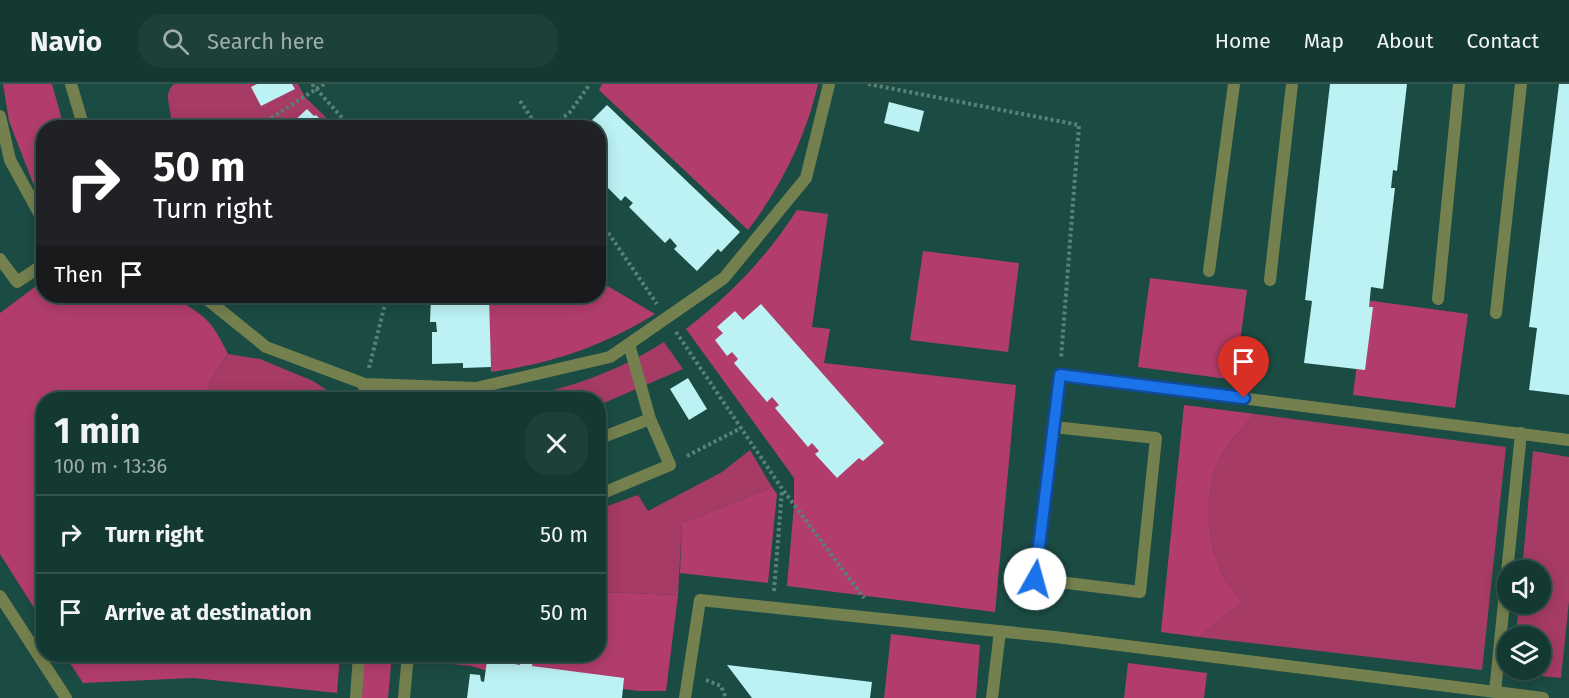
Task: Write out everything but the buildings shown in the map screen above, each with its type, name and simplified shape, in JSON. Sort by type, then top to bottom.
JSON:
[{"type":"lane","points":[[71,84],[82,120]]},
{"type":"lane","points":[[212,303],[266,347],[365,384],[476,388],[610,357],[724,278],[806,178],[829,84]]},
{"type":"lane","points":[[1209,271],[1234,84]]},
{"type":"lane","points":[[1270,280],[1292,84]]},
{"type":"lane","points":[[1438,299],[1459,84]]},
{"type":"lane","points":[[1496,313],[1521,84]]},
{"type":"lane","points":[[0,116],[10,160],[36,207]]},
{"type":"lane","points":[[0,259],[17,282],[36,269]]},
{"type":"lane","points":[[606,492],[670,465],[650,419],[629,344]]},
{"type":"lane","points":[[1054,427],[1156,438],[1140,592],[1035,579],[1060,375],[1569,440]]},
{"type":"lane","points":[[364,392],[365,384]]},
{"type":"lane","points":[[606,436],[650,419]]},
{"type":"lane","points":[[1495,692],[1521,434]]},
{"type":"lane","points":[[0,596],[36,652]]},
{"type":"lane","points":[[685,698],[700,600],[1000,631],[1447,692],[1495,692],[1543,698]]},
{"type":"lane","points":[[992,698],[1000,631]]},
{"type":"lane","points":[[43,662],[66,698]]},
{"type":"lane","points":[[356,698],[358,662]]},
{"type":"lane","points":[[404,698],[407,662]]},
{"type":"path","points":[[312,84],[344,120]]},
{"type":"path","points":[[269,120],[324,84]]},
{"type":"path","points":[[560,120],[570,112],[590,84]]},
{"type":"path","points":[[868,84],[1078,125],[1060,375]]},
{"type":"path","points":[[520,101],[533,120]]},
{"type":"path","points":[[606,230],[783,490],[878,618]]},
{"type":"path","points":[[365,384],[385,303]]},
{"type":"path","points":[[670,465],[741,428]]},
{"type":"path","points":[[773,607],[783,490]]},
{"type":"path","points":[[689,672],[721,686],[726,698]]},
{"type":"shaded area","points":[[3,84],[52,84],[62,120],[36,120],[36,191],[9,121]]},
{"type":"shaded area","points":[[174,84],[298,84],[305,97],[329,120],[171,120],[168,99],[170,89]]},
{"type":"shaded area","points":[[602,84],[818,84],[807,123],[791,161],[748,230],[599,90]]},
{"type":"shaded area","points":[[797,210],[828,214],[812,327],[830,329],[824,363],[1016,385],[995,612],[787,586],[794,478],[686,329],[718,303],[747,274],[773,244]]},
{"type":"shaded area","points":[[923,251],[1019,263],[1008,352],[910,340]]},
{"type":"shaded area","points":[[1150,278],[1247,290],[1235,380],[1138,367]]},
{"type":"shaded area","points":[[606,285],[655,314],[616,335],[576,352],[513,369],[491,372],[488,303],[606,303]]},
{"type":"shaded area","points":[[36,286],[36,303],[184,303],[210,323],[228,354],[209,384],[207,392],[36,392],[36,611],[0,554],[0,313]]},
{"type":"shaded area","points":[[1365,300],[1468,314],[1455,408],[1353,395]]},
{"type":"shaded area","points":[[664,342],[683,369],[606,402],[606,392],[545,392],[589,379],[646,353]]},
{"type":"shaded area","points":[[228,354],[260,359],[313,381],[330,392],[207,392],[209,384]]},
{"type":"shaded area","points":[[1184,405],[1255,414],[1232,440],[1220,458],[1209,501],[1210,532],[1217,562],[1225,579],[1242,602],[1199,637],[1161,632]]},
{"type":"shaded area","points":[[1255,414],[1506,447],[1482,670],[1199,637],[1242,602],[1225,579],[1217,562],[1210,532],[1209,501],[1220,458],[1232,440]]},
{"type":"shaded area","points":[[750,450],[772,487],[682,523],[678,595],[606,592],[606,506],[638,495],[648,511],[722,472]]},
{"type":"shaded area","points":[[1533,451],[1569,457],[1569,601],[1561,678],[1551,677],[1551,626],[1517,626],[1518,614],[1551,614],[1551,560],[1523,560]]},
{"type":"shaded area","points":[[772,487],[777,494],[768,583],[680,573],[682,523]]},
{"type":"shaded area","points":[[606,592],[678,595],[666,691],[639,691],[498,674],[471,666],[473,662],[606,662]]},
{"type":"shaded area","points":[[891,634],[980,645],[976,698],[884,698]]},
{"type":"shaded area","points":[[69,662],[339,662],[337,693],[193,678],[83,683]]},
{"type":"shaded area","points":[[363,662],[391,662],[388,698],[362,698]]},
{"type":"shaded area","points":[[432,662],[473,662],[471,666]]},
{"type":"shaded area","points":[[1128,663],[1207,673],[1204,698],[1124,698]]},
{"type":"route","points":[[1035,579],[1060,375],[1244,398]]}]
